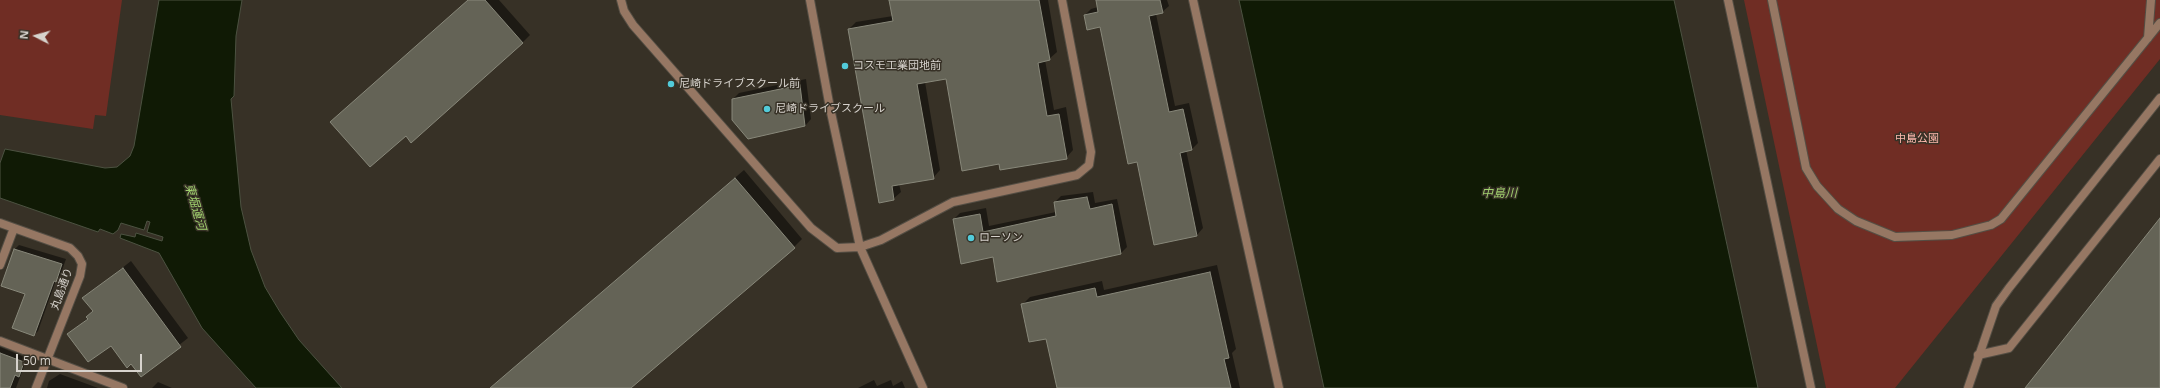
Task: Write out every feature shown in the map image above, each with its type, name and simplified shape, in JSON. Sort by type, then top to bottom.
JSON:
[{"type":"street","points":[[621,0],[624,11],[633,25],[811,228],[837,248],[860,247],[881,240],[953,202],[1077,175],[1089,165],[1091,152],[1062,0]]},
{"type":"street","points":[[810,0],[830,108],[860,247],[923,388]]},
{"type":"street","points":[[1193,0],[1279,388]]},
{"type":"street","points":[[1728,0],[1811,388]]},
{"type":"street","points":[[1772,0],[1806,168],[1817,186],[1838,209],[1856,221],[1896,237],[1952,235],[1990,225],[2001,219],[2160,23]]},
{"type":"street","points":[[2148,38],[2151,0]]},
{"type":"street","points":[[1968,388],[1978,355],[1996,306],[2160,98]]},
{"type":"street","points":[[1978,355],[2009,348],[2160,159]]},
{"type":"street","name":"丸島通り","points":[[0,223],[70,248],[78,256],[82,264],[80,276],[36,388]]},
{"type":"street","points":[[0,265],[14,228]]},
{"type":"street","points":[[0,341],[123,388]]},
{"type":"green space","points":[[0,0],[122,0],[106,116],[95,115],[93,129],[0,115]]},
{"type":"green space","name":"中島公園","points":[[1744,0],[2160,0],[2160,59],[1895,388],[1826,388]]},
{"type":"water","name":"東堀運河","points":[[159,0],[242,0],[236,36],[234,96],[231,99],[241,207],[251,250],[265,287],[280,312],[299,340],[342,388],[256,388],[202,328],[159,253],[120,238],[121,234],[135,237],[136,233],[162,241],[163,237],[147,232],[150,222],[147,221],[144,230],[121,223],[118,230],[113,234],[100,229],[98,232],[0,198],[0,163],[5,149],[105,168],[117,167],[130,156],[134,146]]},
{"type":"water","name":"中島川","points":[[1239,0],[1674,0],[1758,388],[1324,388]]},
{"type":"building","points":[[468,0],[485,0],[523,43],[411,143],[406,136],[370,167],[330,122]]},
{"type":"building","points":[[889,0],[1039,0],[1050,60],[1038,63],[1047,116],[1059,114],[1067,159],[1000,170],[999,164],[962,171],[946,79],[917,84],[934,179],[892,186],[894,200],[879,203],[848,29],[893,21]]},
{"type":"building","points":[[1096,0],[1160,0],[1163,13],[1149,16],[1169,112],[1183,109],[1192,150],[1180,153],[1197,236],[1154,245],[1137,162],[1128,164],[1100,27],[1087,30],[1084,15],[1098,12]]},
{"type":"building","name":"尼崎ドライブスクール","points":[[800,85],[805,126],[748,139],[732,120],[732,99]]},
{"type":"building","points":[[735,178],[795,248],[631,388],[490,388]]},
{"type":"building","points":[[1087,197],[1090,209],[1112,204],[1121,254],[997,282],[993,257],[961,264],[953,219],[980,214],[983,232],[1056,216],[1054,202]]},
{"type":"building","points":[[2160,218],[2160,388],[2025,388]]},
{"type":"building","points":[[14,249],[62,264],[56,282],[54,281],[34,336],[12,328],[25,294],[1,286]]},
{"type":"building","points":[[123,268],[181,347],[141,377],[131,364],[127,368],[111,346],[88,362],[67,334],[88,319],[86,317],[93,311],[82,298]]},
{"type":"building","points":[[1210,272],[1229,358],[1224,359],[1231,388],[1057,388],[1046,339],[1029,342],[1021,304],[1095,288],[1097,297]]},
{"type":"building","points":[[0,353],[24,362],[19,377],[15,375],[10,388],[0,388]]},
{"type":"place","name":"コスモ工業団地前","points":[[845,66]]},
{"type":"place","name":"尼崎ドライブスクール前","points":[[671,84]]},
{"type":"place","name":"尼崎ドライブスクール","points":[[767,109]]},
{"type":"place","name":"ローソン","points":[[971,238]]}]
